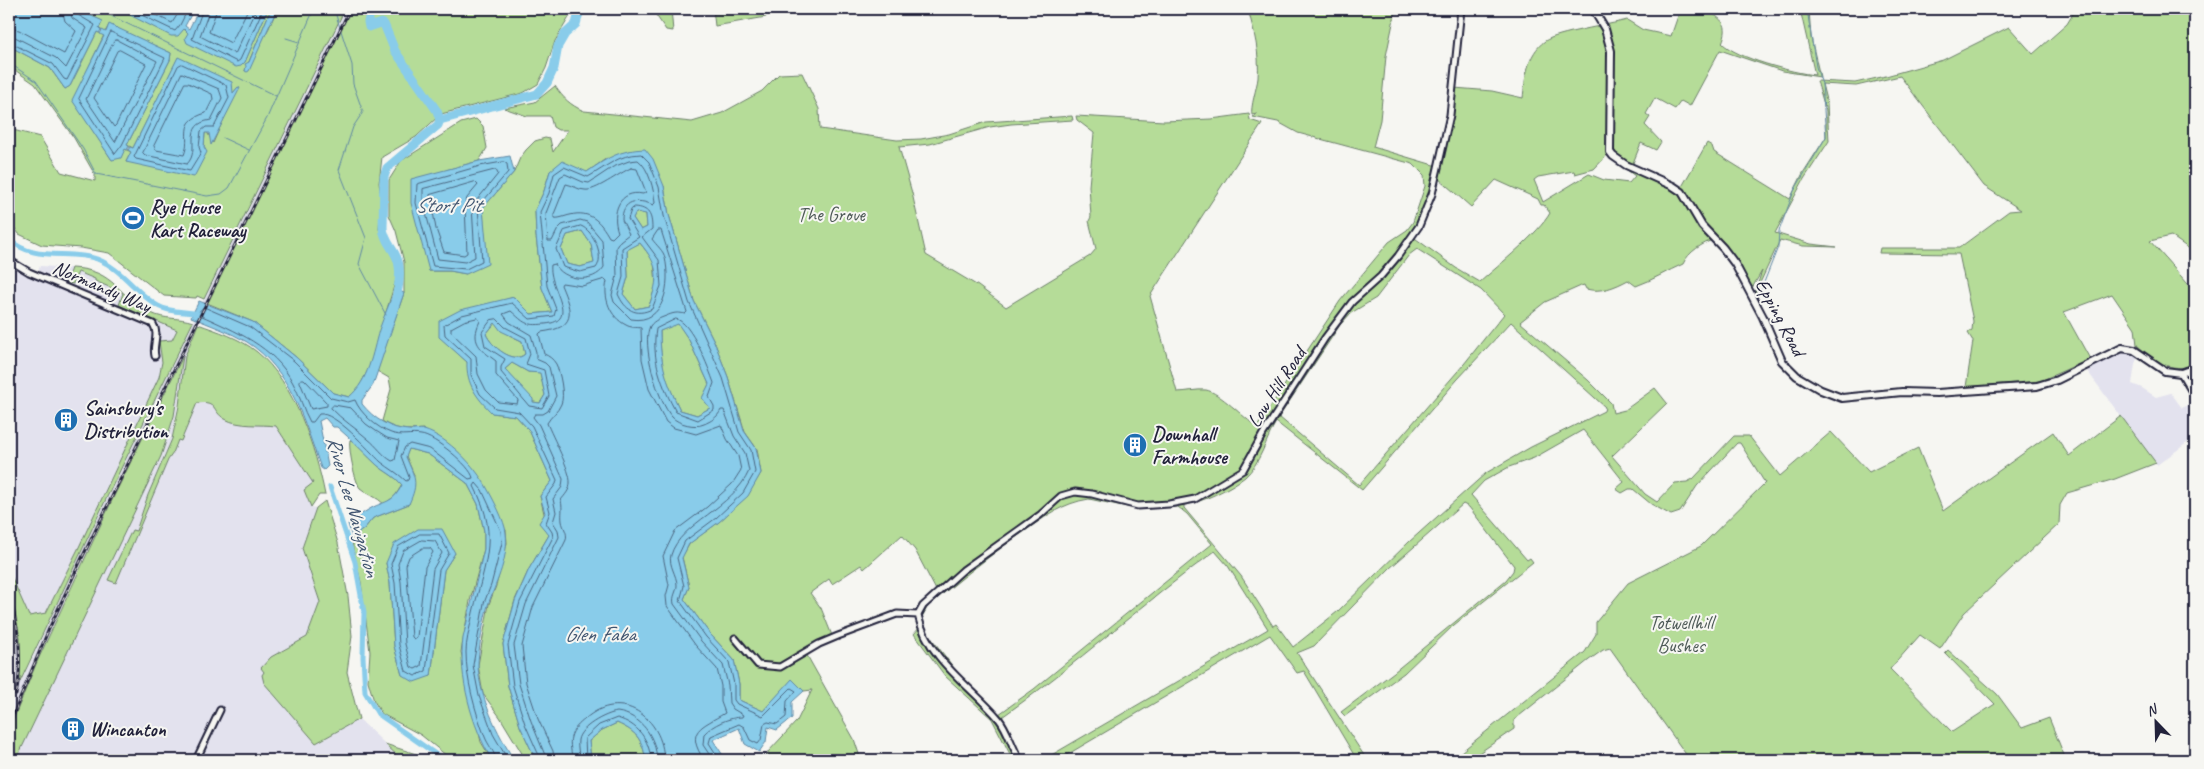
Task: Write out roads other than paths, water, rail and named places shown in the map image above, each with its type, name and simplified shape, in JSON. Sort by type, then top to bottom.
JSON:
[{"type":"main road","name":"Epping Road","points":[[1593,9],[1605,30],[1611,51],[1610,152],[1631,168],[1673,186],[1682,192],[1702,226],[1724,248],[1735,264],[1763,316],[1782,361],[1797,376],[1809,384],[1842,398],[1902,392],[1938,393],[2024,388],[2057,380],[2116,350],[2128,348],[2138,352],[2158,368],[2181,373]]},
{"type":"main road","points":[[2181,373],[2195,368]]},
{"type":"street","name":"Low Hill Road","points":[[918,615],[923,606],[963,570],[1040,515],[1062,496],[1075,492],[1092,494],[1138,506],[1169,504],[1195,499],[1244,470],[1262,434],[1325,338],[1352,302],[1381,276],[1398,256],[1419,226],[1432,194],[1450,115],[1461,9]]},
{"type":"street","name":"Normandy Way","points":[[9,260],[29,272],[153,324],[157,334],[154,348],[156,356]]},
{"type":"street","points":[[2181,373],[2195,397]]},
{"type":"street","points":[[735,638],[758,665],[780,667],[819,644],[838,636],[897,614],[918,615],[920,627],[945,664],[1001,721],[1020,760]]},
{"type":"street","points":[[196,760],[220,710]]},
{"type":"water","points":[[9,9],[76,9],[103,21],[99,28],[101,30],[99,33],[97,32],[70,86],[65,89],[50,68],[9,46]]},
{"type":"water","points":[[118,9],[194,9],[185,26],[189,29],[199,9],[268,9],[245,62],[241,66],[236,67],[187,43],[185,38],[188,33],[184,29],[178,36],[171,36]]},
{"type":"water","points":[[271,9],[277,9],[247,72],[245,71],[245,64],[249,62]]},
{"type":"water","points":[[109,24],[171,53],[170,60],[127,145],[129,146],[127,150],[125,149],[121,158],[112,160],[72,100],[104,36],[100,34],[102,30],[106,32]]},
{"type":"water","points":[[178,57],[232,82],[233,93],[238,87],[240,88],[211,145],[209,133],[205,133],[204,147],[207,152],[194,177],[126,162],[131,152],[128,150],[130,147],[133,148]]},
{"type":"water","name":"Glen Faba","points":[[645,149],[653,159],[664,186],[669,215],[694,301],[714,341],[728,377],[744,431],[756,448],[761,473],[748,496],[719,522],[689,544],[682,558],[689,587],[684,599],[710,634],[734,660],[739,684],[739,700],[763,711],[792,679],[804,691],[792,702],[792,718],[777,730],[768,727],[766,742],[759,752],[745,744],[739,728],[713,740],[726,760],[646,760],[638,737],[617,723],[602,730],[589,741],[591,760],[536,760],[520,726],[508,686],[503,644],[515,601],[529,569],[549,535],[539,523],[545,513],[540,496],[552,481],[529,430],[516,416],[492,413],[477,396],[468,377],[467,362],[439,337],[439,321],[460,310],[514,297],[531,314],[552,312],[542,288],[535,210],[544,191],[550,171],[562,161],[587,172],[620,153]],"holes":[[[636,212],[646,214],[647,227],[641,230],[633,218]],[[582,231],[591,244],[594,263],[580,267],[567,264],[561,249],[567,235]],[[640,243],[647,251],[656,273],[655,287],[649,306],[635,309],[623,294],[628,277],[627,250]],[[495,323],[501,331],[522,341],[525,354],[515,357],[503,353],[486,334]],[[678,324],[689,340],[709,384],[702,398],[710,408],[697,415],[680,410],[671,390],[661,353],[660,331]],[[512,363],[528,372],[540,373],[545,395],[540,403],[533,402],[533,399],[505,369]]]},
{"type":"water","name":"Stort Pit","points":[[510,156],[514,172],[483,208],[488,264],[466,274],[450,271],[429,271],[411,203],[411,179],[479,161]]},
{"type":"water","points":[[395,289],[404,293],[373,385],[362,400],[362,404],[377,419],[395,428],[422,429],[452,446],[476,471],[501,516],[506,533],[506,551],[485,616],[478,666],[482,691],[490,715],[514,760],[492,760],[478,732],[465,685],[462,653],[463,638],[484,549],[484,531],[478,504],[467,483],[428,454],[409,449],[406,457],[414,475],[415,485],[409,504],[373,518],[364,529],[352,537],[348,524],[368,510],[391,499],[402,485],[377,465],[337,427],[333,427],[325,418],[319,421],[328,466],[324,470],[321,468],[302,415],[275,367],[247,342],[191,317],[199,301],[253,322],[297,358],[333,393],[349,397],[356,390],[365,375],[379,330]]},
{"type":"water","points":[[418,529],[442,529],[455,553],[444,570],[431,676],[414,682],[402,675],[394,646],[390,583],[386,563],[394,544]]},
{"type":"waterway","points":[[97,9],[276,96]]},
{"type":"waterway","points":[[9,63],[36,81],[83,149],[96,174],[207,196],[221,194],[229,188],[267,118],[314,9]]},
{"type":"waterway","points":[[334,9],[352,65],[353,84],[363,112],[353,127],[339,170],[366,238],[359,264],[386,315]]},
{"type":"waterway","points":[[371,9],[368,22],[369,27],[381,23],[384,24],[395,51],[437,111],[440,120]]},
{"type":"waterway","points":[[395,301],[400,271],[397,259],[386,239],[383,228],[384,177],[387,168],[438,125],[440,120],[537,94],[547,83],[554,68],[558,46],[565,34],[576,24],[580,9]]},
{"type":"waterway","points":[[1761,290],[1778,247],[1779,231],[1794,191],[1826,137],[1822,84],[1816,67],[1807,9]]},
{"type":"waterway","points":[[286,38],[299,42]]},
{"type":"waterway","points":[[223,138],[249,150]]},
{"type":"waterway","name":"River Lee Navigation","points":[[9,239],[29,251],[86,256],[97,259],[114,268],[158,306],[173,311],[199,314]]},
{"type":"waterway","name":"River Lee Navigation","points":[[330,487],[355,562],[364,612],[363,657],[365,692],[378,714],[444,760]]},
{"type":"railway","points":[[9,725],[48,631],[80,562],[350,9]]},
{"type":"railway","points":[[9,594],[19,644],[19,670],[16,695]]},
{"type":"place","name":"Rye House Kart Raceway","points":[[133,218]]},
{"type":"place","name":"Sainsbury's Distribution","points":[[66,420]]},
{"type":"place","name":"Downhall Farmhouse","points":[[1135,445]]},
{"type":"place","name":"Wincanton","points":[[73,729]]},
{"type":"park label","name":"The Grove","points":[[831,214]]},
{"type":"park label","name":"Totwellhill Bushes","points":[[1681,634]]}]
